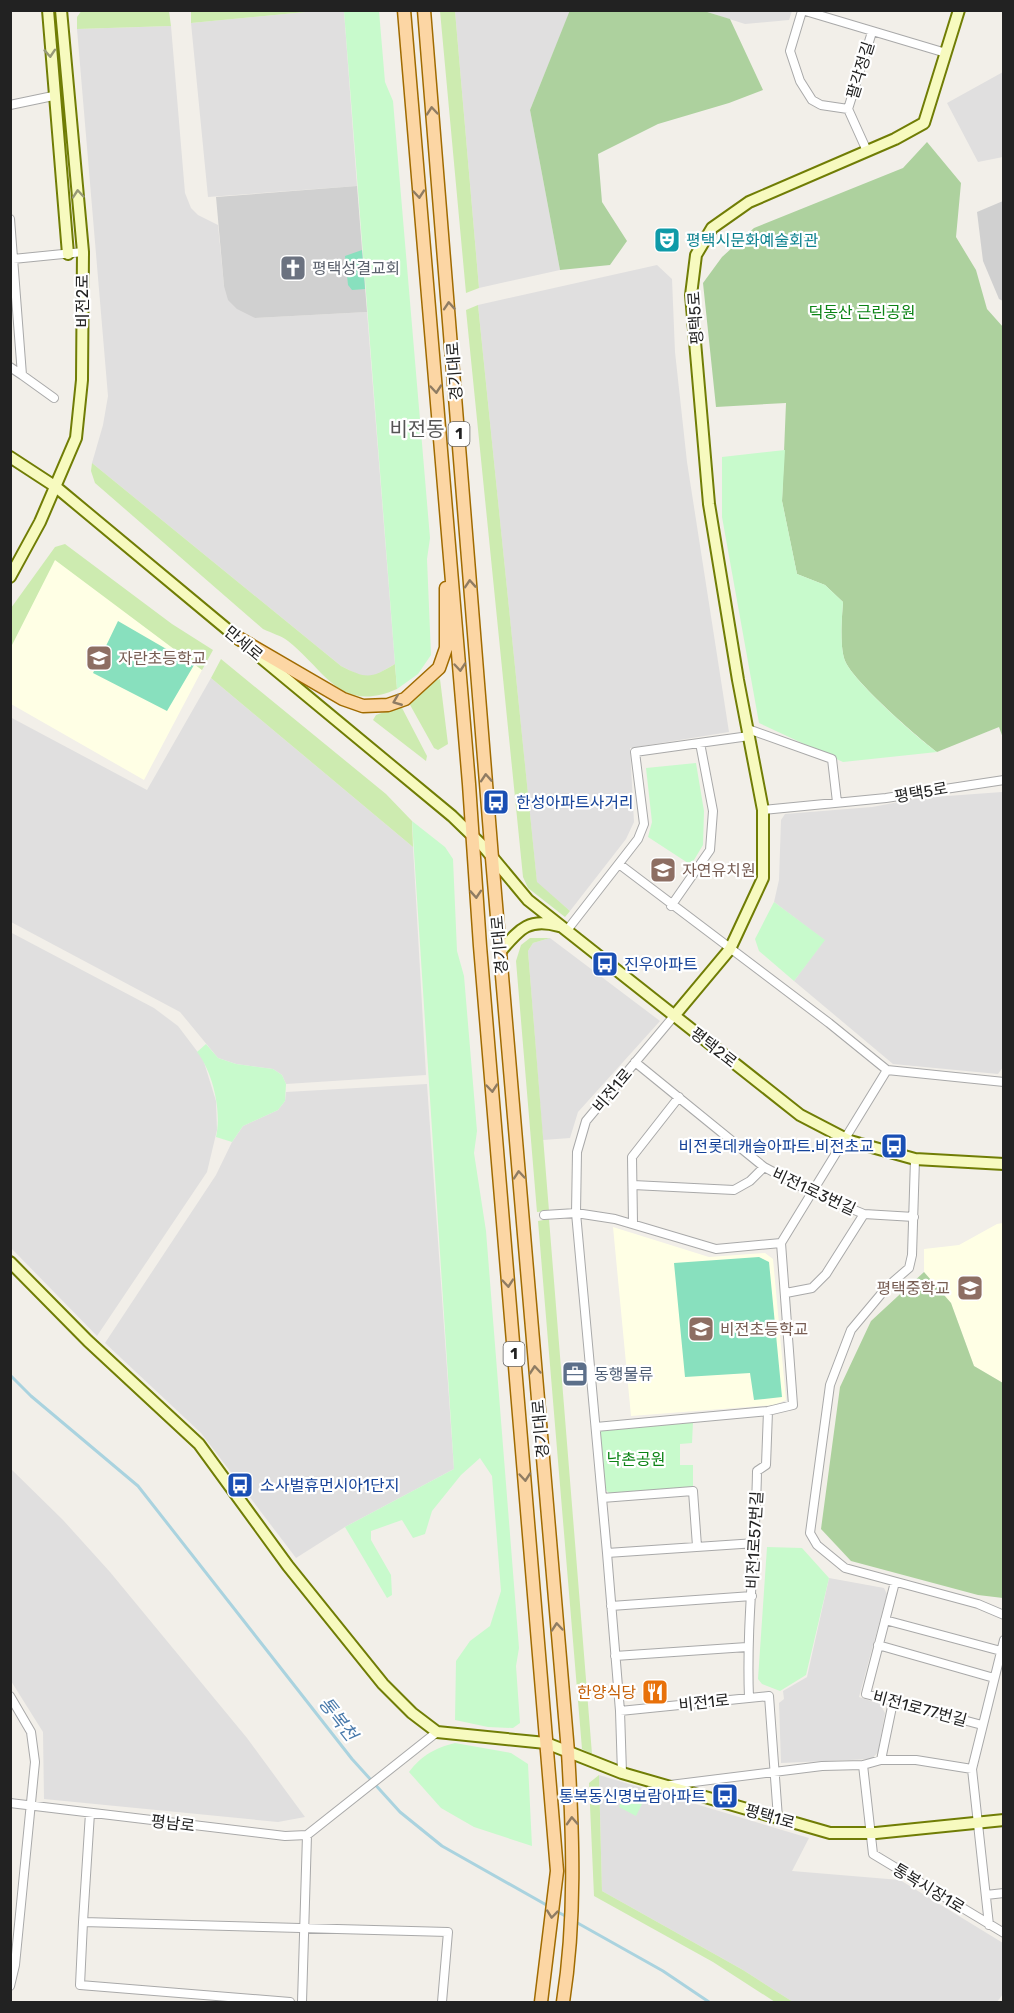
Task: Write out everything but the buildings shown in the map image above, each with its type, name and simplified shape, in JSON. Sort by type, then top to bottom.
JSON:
[{"type":"main road","name":"경기대로","points":[[404,10],[557,1871],[541,2001]]},
{"type":"main road","name":"경기대로","points":[[424,10],[492,858],[568,1752],[573,1880],[569,1964],[563,2002]]},
{"type":"main road","points":[[235,636],[343,699],[363,706],[388,705],[405,699],[439,668],[447,648],[445,577],[451,561]]},
{"type":"street","points":[[48,10],[53,96],[68,254]]},
{"type":"street","name":"비전2로","points":[[10,577],[56,488],[76,438],[82,380],[83,252],[61,10]]},
{"type":"street","name":"평택5로","points":[[675,1016],[729,949],[763,878],[763,810],[709,504],[691,295],[696,255],[712,228],[749,202],[867,151],[924,123],[959,10]]},
{"type":"street","name":"팔각정길","points":[[848,109],[821,105],[812,100],[800,81],[790,51],[802,11],[946,53]]},
{"type":"street","name":"팔각정길","points":[[867,151],[848,109],[872,32]]},
{"type":"street","points":[[10,105],[53,96]]},
{"type":"street","points":[[10,219],[22,375]]},
{"type":"street","points":[[13,259],[83,252]]},
{"type":"street","points":[[10,368],[54,398]]},
{"type":"street","name":"만세로","points":[[10,457],[56,488],[473,836]]},
{"type":"street","points":[[500,952],[528,924],[544,922],[567,929],[638,839],[644,824],[635,752],[700,743],[748,733],[832,759],[837,802]]},
{"type":"street","points":[[671,906],[710,850],[713,811],[700,743]]},
{"type":"street","name":"평택5로","points":[[763,810],[886,798],[1004,780]]},
{"type":"street","name":"평택2로","points":[[473,836],[528,900],[800,1115],[846,1139],[915,1160],[1004,1164]]},
{"type":"street","points":[[619,864],[671,906],[830,1023],[887,1070],[1004,1082]]},
{"type":"street","name":"비전1로","points":[[675,1016],[586,1121],[577,1152],[576,1213],[620,1711],[769,1696],[775,1771]]},
{"type":"street","name":"비전1로3번길","points":[[635,1062],[764,1167],[813,1193],[864,1214],[914,1217]]},
{"type":"street","points":[[596,1427],[768,1411],[793,1405],[781,1243],[887,1070]]},
{"type":"street","points":[[633,1223],[632,1157],[679,1097]]},
{"type":"street","points":[[915,1160],[914,1217],[909,1268],[887,1287],[851,1330],[830,1385],[810,1533],[818,1545],[845,1568],[978,1604],[1004,1615]]},
{"type":"street","name":"비전1로3번길","points":[[633,1185],[734,1190],[750,1181],[764,1167]]},
{"type":"street","points":[[544,1215],[576,1213],[633,1223],[716,1249],[781,1243]]},
{"type":"street","name":"비전1로3번길","points":[[786,1293],[812,1288],[826,1274],[864,1214]]},
{"type":"street","points":[[10,1262],[88,1341],[199,1444],[288,1566],[383,1684],[437,1732],[307,1835],[302,2002]]},
{"type":"street","name":"비전1로57번길","points":[[749,1698],[747,1647],[756,1543],[757,1471],[766,1465],[768,1411]]},
{"type":"street","points":[[602,1498],[693,1491],[698,1546]]},
{"type":"street","points":[[607,1554],[756,1543]]},
{"type":"street","points":[[895,1582],[878,1645],[994,1678]]},
{"type":"street","points":[[611,1606],[752,1596]]},
{"type":"street","points":[[885,1620],[1001,1651]]},
{"type":"street","points":[[982,1725],[1004,1641]]},
{"type":"street","name":"비전1로77번길","points":[[878,1645],[866,1694],[982,1725],[972,1769]]},
{"type":"street","points":[[615,1656],[747,1647]]},
{"type":"street","points":[[10,1696],[31,1732],[35,1762],[15,1965],[10,1986]]},
{"type":"street","points":[[880,1760],[894,1702]]},
{"type":"street","points":[[620,1711],[621,1773]]},
{"type":"street","name":"평택1로","points":[[437,1732],[546,1743],[621,1773],[830,1833],[869,1833],[1004,1820]]},
{"type":"street","points":[[666,1786],[775,1771],[863,1765],[880,1760],[916,1760],[972,1769],[989,1925]]},
{"type":"street","name":"통복시장1로","points":[[863,1765],[873,1854],[1004,1934]]},
{"type":"street","points":[[775,1771],[778,1818]]},
{"type":"street","name":"평남로","points":[[10,1803],[285,1836],[307,1835]]},
{"type":"street","points":[[90,1813],[80,1985],[290,2002]]},
{"type":"street","points":[[986,1895],[1004,1893]]},
{"type":"street","points":[[83,1922],[303,1930],[448,1932],[442,2002]]},
{"type":"shaded area","points":[[316,11],[344,11],[357,186],[208,197],[191,23]]},
{"type":"shaded area","points":[[455,11],[570,11],[530,110],[560,270],[479,288]]},
{"type":"shaded area","points":[[704,11],[792,11],[789,20],[745,24]]},
{"type":"shaded area","points":[[171,26],[185,193],[191,208],[198,215],[218,225],[224,286],[255,318],[367,312],[395,664],[374,676],[363,677],[341,666],[92,463],[103,425],[108,396],[77,29]]},
{"type":"shaded area","points":[[1003,72],[1003,157],[978,162],[947,103]]},
{"type":"shaded area","name":"평택성결교회","points":[[357,186],[367,312],[255,318],[237,309],[228,300],[224,286],[216,197]]},
{"type":"shaded area","points":[[1003,201],[1003,301],[999,299],[983,261],[977,212]]},
{"type":"shaded area","points":[[657,265],[672,279],[675,352],[687,462],[729,732],[630,748],[634,822],[626,839],[570,911],[537,883],[478,305]]},
{"type":"shaded area","name":"자란초등학교","points":[[55,559],[202,670],[144,780],[11,704],[10,647]]},
{"type":"shaded area","points":[[211,678],[413,847],[426,1075],[286,1084],[282,1075],[273,1069],[236,1064],[218,1058],[180,1012],[11,922],[10,717],[147,790]]},
{"type":"shaded area","points":[[1002,792],[1003,1067],[998,1074],[893,1064],[794,981],[824,940],[774,902],[779,880],[781,820],[785,814],[872,807],[920,798]]},
{"type":"shaded area","points":[[10,932],[154,1008],[178,1026],[203,1059],[216,1101],[217,1130],[207,1172],[97,1336],[11,1248]]},
{"type":"shaded area","name":"진우아파트","points":[[550,938],[660,1021],[578,1112],[570,1138],[543,1140],[528,951],[533,943]]},
{"type":"shaded area","points":[[427,1084],[454,1469],[345,1527],[296,1558],[201,1433],[105,1343],[216,1175],[232,1142],[243,1126],[278,1110],[285,1101],[286,1092]]},
{"type":"shaded area","name":"평택중학교","points":[[1003,1223],[1003,1383],[974,1366],[951,1303],[924,1272],[924,1249],[959,1245]]},
{"type":"shaded area","name":"비전초등학교","points":[[613,1227],[709,1257],[765,1253],[773,1259],[786,1400],[774,1405],[631,1416]]},
{"type":"shaded area","points":[[10,1468],[63,1520],[110,1572],[247,1738],[305,1817],[278,1822],[44,1799],[43,1732],[11,1681]]},
{"type":"shaded area","points":[[829,1578],[884,1588],[887,1594],[859,1697],[880,1704],[885,1713],[878,1752],[872,1759],[781,1763],[779,1703],[784,1699],[783,1691],[807,1677]]},
{"type":"shaded area","points":[[599,1775],[809,1838],[792,1871],[900,1880],[1003,1943],[1003,1994],[997,2002],[793,2002],[743,1970],[602,1891]]},
{"type":"green space","points":[[82,10],[169,11],[171,26],[77,29],[77,17]]},
{"type":"green space","points":[[191,10],[316,11],[191,23]]},
{"type":"green space","points":[[570,10],[704,11],[730,19],[763,90],[729,103],[658,124],[598,154],[602,202],[627,241],[610,265],[560,270],[530,110]]},
{"type":"green space","points":[[344,11],[379,11],[385,82],[393,101],[430,538],[427,559],[431,655],[418,674],[397,689]]},
{"type":"green space","points":[[440,11],[455,11],[479,288],[466,293]]},
{"type":"green space","name":"덕동산 근린공원","points":[[927,142],[961,183],[956,237],[976,270],[987,309],[1003,327],[1003,738],[999,727],[937,752],[874,696],[846,663],[842,642],[843,602],[825,585],[797,574],[782,501],[786,403],[716,407],[703,283],[722,257],[754,228],[903,168]]},
{"type":"green space","points":[[362,250],[365,289],[352,290],[348,285],[345,256]]},
{"type":"green space","points":[[478,305],[537,882],[570,911],[565,917],[528,888],[523,877],[466,310]]},
{"type":"green space","points":[[785,450],[782,501],[797,574],[825,585],[843,602],[842,642],[846,663],[874,696],[915,735],[937,752],[843,762],[759,723],[722,517],[722,457]]},
{"type":"green space","points":[[92,463],[341,666],[368,676],[395,664],[397,689],[378,695],[361,696],[347,693],[335,686],[288,641],[263,629],[95,483],[91,471]]},
{"type":"green space","points":[[65,544],[172,624],[213,650],[202,670],[55,560],[11,647],[11,608],[55,547]]},
{"type":"green space","points":[[118,621],[194,665],[167,711],[93,673]]},
{"type":"green space","points":[[221,659],[386,794],[412,821],[413,847],[211,678]]},
{"type":"green space","points":[[440,679],[448,744],[438,750],[434,748],[409,703],[434,681]]},
{"type":"green space","points":[[401,706],[427,756],[426,761],[373,720],[376,715]]},
{"type":"green space","points":[[696,763],[704,811],[703,845],[691,865],[648,837],[652,822],[646,768]]},
{"type":"green space","points":[[412,821],[445,847],[453,859],[457,951],[464,976],[477,1131],[474,1153],[486,1231],[519,1648],[516,1666],[520,1723],[513,1728],[488,1727],[455,1720],[456,1661],[470,1641],[490,1626],[501,1591],[492,1476],[480,1458],[461,1475],[432,1511],[425,1534],[413,1538],[402,1520],[371,1531],[371,1540],[391,1575],[392,1595],[387,1598],[345,1527],[454,1469]]},
{"type":"green space","points":[[774,902],[825,940],[794,981],[759,951],[755,939]]},
{"type":"green space","points":[[530,938],[550,938],[533,943],[528,951],[549,1211],[537,1212],[516,961],[521,945]]},
{"type":"green space","points":[[206,1044],[218,1058],[236,1064],[273,1069],[282,1075],[286,1084],[285,1101],[278,1110],[243,1126],[232,1142],[216,1137],[218,1116],[215,1093],[208,1070],[197,1052]]},
{"type":"green space","points":[[549,1219],[592,1754],[582,1749],[538,1221]]},
{"type":"green space","points":[[759,1257],[769,1262],[782,1397],[754,1400],[750,1373],[685,1377],[674,1263]]},
{"type":"green space","points":[[924,1272],[951,1303],[974,1366],[1003,1383],[1003,1598],[978,1595],[851,1561],[821,1529],[840,1387],[871,1321]]},
{"type":"green space","name":"낙촌공원","points":[[693,1422],[692,1443],[680,1444],[680,1465],[693,1465],[693,1487],[610,1494],[605,1489],[600,1432],[604,1429]]},
{"type":"green space","points":[[767,1547],[802,1548],[829,1578],[806,1675],[780,1691],[762,1684],[758,1679]]},
{"type":"green space","points":[[455,1743],[511,1753],[528,1764],[532,1846],[474,1827],[441,1808],[409,1772],[429,1753]]},
{"type":"green space","points":[[599,1775],[602,1891],[743,1970],[793,2002],[775,2002],[713,1962],[594,1896],[589,1783]]},
{"type":"green space","points":[[626,1789],[644,1800],[636,1816],[619,1807]]},
{"type":"waterway","name":"통복천","points":[[10,1375],[31,1396],[138,1486],[352,1759],[400,1812],[442,1846],[550,1907]]},
{"type":"waterway","name":"통복천","points":[[556,1911],[569,1918]]},
{"type":"waterway","name":"통복천","points":[[574,1921],[663,1971],[709,2002]]},
{"type":"place","name":"평택시문화예술회관","points":[[667,240]]},
{"type":"place","name":"평택성결교회","points":[[293,268]]},
{"type":"place","name":"자란초등학교","points":[[99,658]]},
{"type":"place","name":"한성아파트사거리","points":[[496,802]]},
{"type":"place","name":"자연유치원","points":[[663,870]]},
{"type":"place","name":"진우아파트","points":[[605,964]]},
{"type":"place","name":"비전롯데캐슬아파트.비전초교","points":[[894,1146]]},
{"type":"place","name":"평택중학교","points":[[970,1288]]},
{"type":"place","name":"비전초등학교","points":[[701,1329]]},
{"type":"place","name":"동행물류","points":[[575,1374]]},
{"type":"place","name":"소사벌휴먼시아1단지","points":[[240,1485]]},
{"type":"place","name":"한양식당","points":[[655,1692]]},
{"type":"place","name":"통복동신명보람아파트","points":[[725,1796]]},
{"type":"district","name":"비전동","points":[[417,429]]}]
